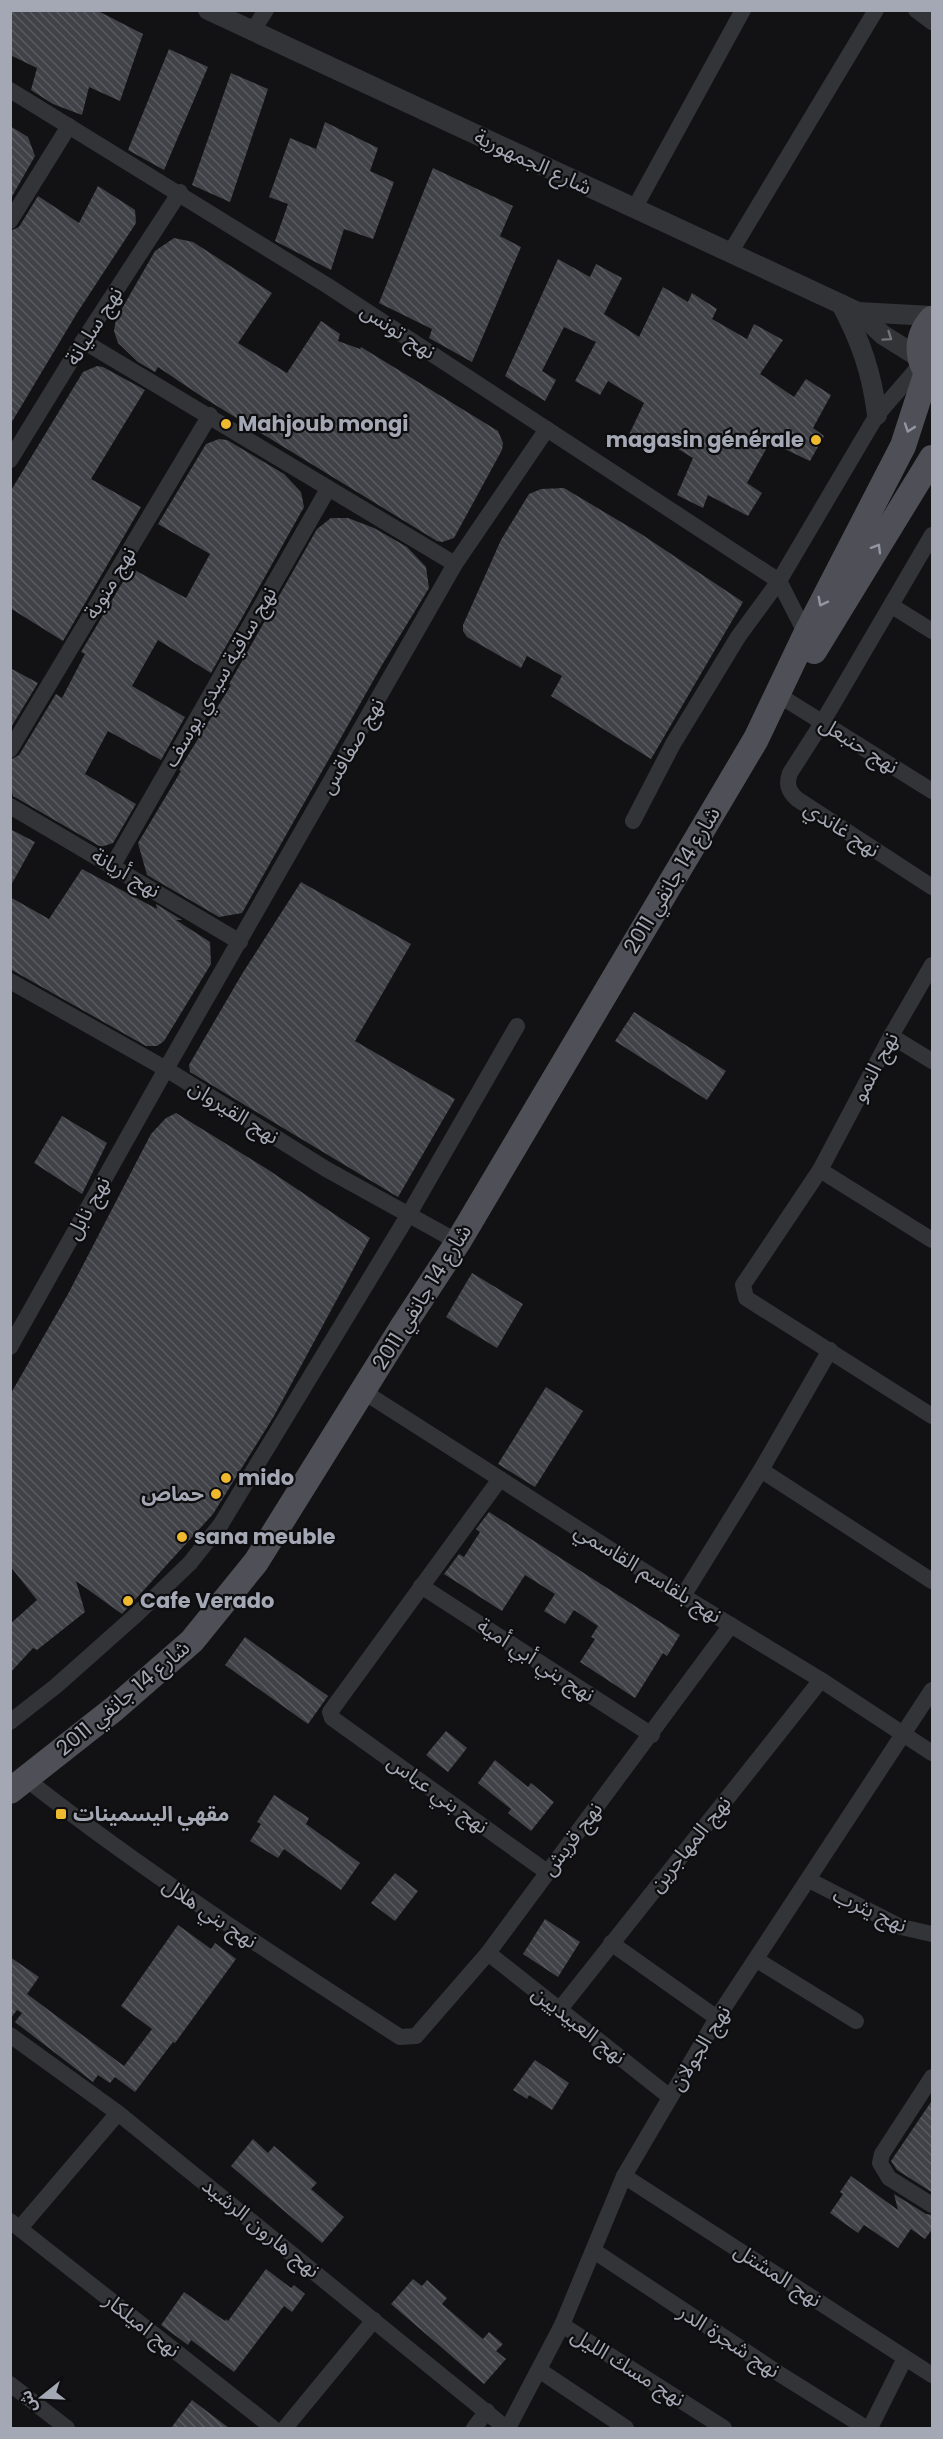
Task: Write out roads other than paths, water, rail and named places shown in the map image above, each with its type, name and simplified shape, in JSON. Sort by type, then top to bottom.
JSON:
[{"type":"main road","name":"شارع 14 جانفي 2011","points":[[18,1785],[154,1675],[192,1641],[256,1563],[403,1326],[458,1242],[756,739],[806,634],[903,446],[926,368],[921,335],[933,317]]},
{"type":"main road","name":"شارع 14 جانفي 2011","points":[[756,739],[785,699],[930,467]]},
{"type":"street","name":"شارع الجمهورية","points":[[208,10],[850,308]]},
{"type":"street","points":[[252,32],[266,10]]},
{"type":"street","points":[[634,209],[744,10]]},
{"type":"street","points":[[730,253],[876,10]]},
{"type":"street","points":[[916,10],[933,22]]},
{"type":"street","name":"نهج تونس","points":[[10,90],[180,192],[779,581]]},
{"type":"street","points":[[10,221],[69,126]]},
{"type":"street","name":"نهج سليانة","points":[[10,460],[83,341],[180,192]]},
{"type":"street","points":[[850,308],[933,317]]},
{"type":"street","points":[[633,821],[674,744],[738,637],[779,581],[877,415],[926,368],[850,308]]},
{"type":"street","points":[[850,308],[855,330],[866,358],[877,415]]},
{"type":"street","points":[[83,341],[455,564]]},
{"type":"street","name":"نهج منوبة","points":[[10,750],[210,416]]},
{"type":"street","name":"نهج صفاقس","points":[[166,1069],[455,564],[548,429]]},
{"type":"street","name":"نهج ساقية سيدي يوسف","points":[[112,865],[328,489]]},
{"type":"street","points":[[822,723],[933,535]]},
{"type":"street","points":[[779,581],[806,634]]},
{"type":"street","points":[[892,606],[933,631]]},
{"type":"street","name":"نهج حنبعل","points":[[785,699],[933,790]]},
{"type":"street","name":"نهج غاندي","points":[[822,723],[789,773],[787,781],[791,794],[933,887]]},
{"type":"street","name":"نهج أريانة","points":[[10,806],[240,942]]},
{"type":"street","name":"نهج النمو","points":[[933,965],[891,1036],[820,1170],[743,1285],[746,1298],[933,1416]]},
{"type":"street","name":"نهج القيروان","points":[[10,981],[166,1069],[326,1169],[458,1242]]},
{"type":"street","points":[[10,1722],[56,1686],[137,1614],[190,1563],[221,1524],[409,1214],[518,1026]]},
{"type":"street","points":[[891,1036],[933,1061]]},
{"type":"street","name":"نهج نابل","points":[[10,1347],[166,1069]]},
{"type":"street","points":[[820,1170],[933,1240]]},
{"type":"street","points":[[683,1596],[830,1350]]},
{"type":"street","name":"نهج بلقاسم القاسمي","points":[[364,1392],[933,1753]]},
{"type":"street","points":[[760,1470],[933,1581]]},
{"type":"street","points":[[421,1586],[500,1479]]},
{"type":"street","name":"نهج بني عباس","points":[[421,1586],[330,1712],[332,1718],[547,1872]]},
{"type":"street","name":"نهج بني أبي أمية","points":[[421,1586],[652,1734]]},
{"type":"street","name":"نهج قريش","points":[[400,2037],[416,2036],[422,2031],[488,1953],[731,1625]]},
{"type":"street","name":"نهج المهاجرين","points":[[560,2009],[821,1680]]},
{"type":"street","name":"نهج الجولان","points":[[507,2428],[562,2325],[624,2176],[717,2018],[933,1690]]},
{"type":"street","name":"نهج بني هلال","points":[[18,1785],[93,1832],[231,1929],[400,2037]]},
{"type":"street","name":"نهج يثرب","points":[[808,1880],[901,1927],[933,1934]]},
{"type":"street","points":[[611,1943],[717,2018]]},
{"type":"street","name":"نهج العبيديين","points":[[488,1953],[670,2097]]},
{"type":"street","points":[[757,1960],[856,2021]]},
{"type":"street","name":"نهج هارون الرشيد","points":[[10,2035],[118,2113],[507,2428]]},
{"type":"street","points":[[933,2077],[882,2154],[880,2163],[889,2178],[933,2205]]},
{"type":"street","points":[[15,2225],[118,2113]]},
{"type":"street","name":"نهج المشتل","points":[[624,2176],[933,2375]]},
{"type":"street","name":"نهج اميلكار","points":[[15,2225],[273,2428]]},
{"type":"street","name":"نهج شجرة الدر","points":[[594,2251],[778,2373],[868,2428]]},
{"type":"street","points":[[285,2428],[374,2320]]},
{"type":"street","name":"نهج مسك الليل","points":[[562,2325],[724,2428]]},
{"type":"street","points":[[868,2428],[905,2358]]},
{"type":"street","points":[[539,2370],[626,2428]]},
{"type":"street","points":[[10,2384],[67,2428]]},
{"type":"street","points":[[474,2428],[487,2411]]},
{"type":"place","name":"Mahjoub mongi","points":[[226,424]]},
{"type":"place","name":"magasin générale","points":[[816,440]]},
{"type":"place","name":"mido","points":[[226,1478]]},
{"type":"place","name":"حماص","points":[[216,1494]]},
{"type":"place","name":"sana meuble","points":[[182,1537]]},
{"type":"place","name":"Cafe Verado","points":[[128,1601]]},
{"type":"place","name":"مقهي اليسمينات","points":[[61,1814]]}]
